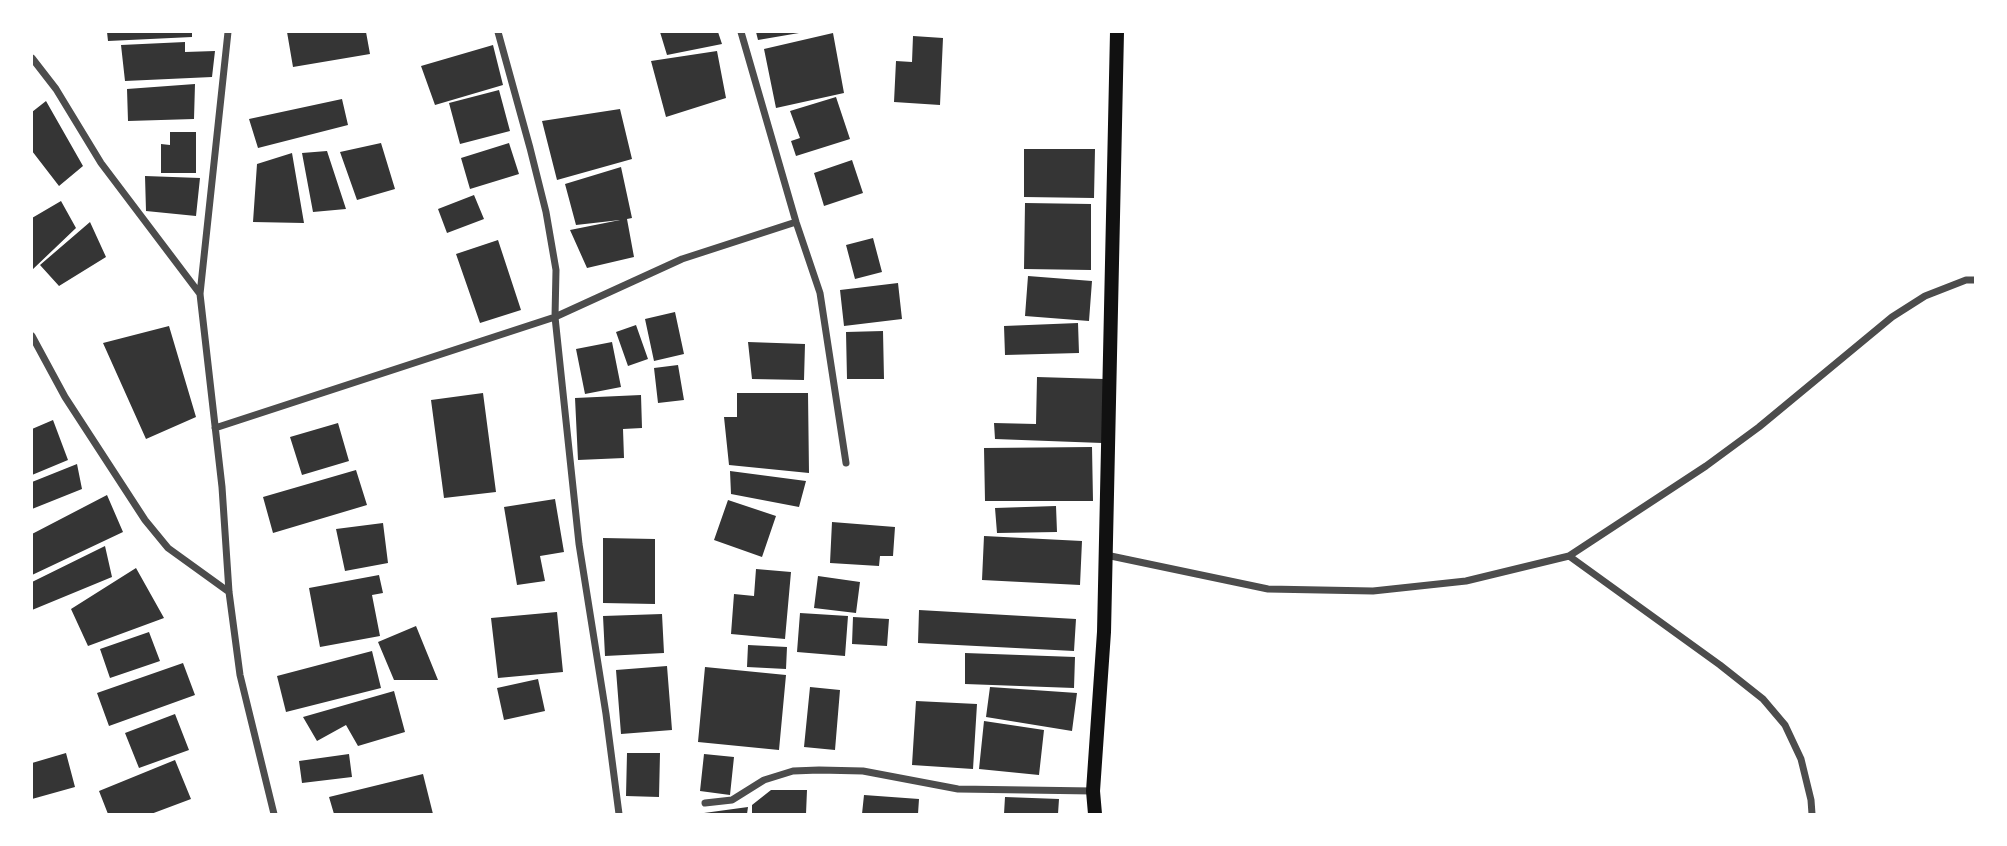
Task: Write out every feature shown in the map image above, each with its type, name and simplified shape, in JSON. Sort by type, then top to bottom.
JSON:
[{"type":"main road","points":[[1095,814],[1093,791],[1104,632],[1117,32]]},
{"type":"street","points":[[228,32],[200,294],[229,592],[240,675],[274,814]]},
{"type":"street","points":[[499,32],[546,212],[556,270],[555,317],[579,544],[619,814]]},
{"type":"street","points":[[741,32],[796,222],[820,293],[846,463]]},
{"type":"street","points":[[32,58],[57,89],[100,163],[200,294]]},
{"type":"street","points":[[215,428],[555,317],[682,259],[796,222]]},
{"type":"street","points":[[1105,555],[1268,589],[1373,591],[1466,581],[1569,556],[1706,466],[1892,317],[1925,296],[1966,280],[1976,280]]},
{"type":"street","points":[[32,336],[65,397],[145,520],[168,548],[229,592]]},
{"type":"street","points":[[1569,556],[1763,698],[1785,725],[1801,759],[1812,814]]},
{"type":"street","points":[[705,803],[732,800],[764,780],[793,771],[819,770],[863,771],[958,789],[1093,791]]},
{"type":"building","points":[[107,32],[192,32],[192,37],[108,41]]},
{"type":"building","points":[[287,32],[366,32],[370,54],[293,67]]},
{"type":"building","points":[[660,32],[718,32],[722,44],[667,55]]},
{"type":"building","points":[[756,32],[798,32],[799,33],[758,40]]},
{"type":"building","points":[[833,33],[844,93],[776,108],[764,49]]},
{"type":"building","points":[[913,36],[943,38],[940,105],[894,102],[896,61],[912,62]]},
{"type":"building","points":[[185,42],[185,52],[215,51],[212,77],[125,81],[121,45]]},
{"type":"building","points":[[493,45],[503,85],[435,105],[421,66]]},
{"type":"building","points":[[717,51],[726,98],[666,117],[651,61]]},
{"type":"building","points":[[195,84],[194,119],[128,121],[127,89]]},
{"type":"building","points":[[499,90],[510,131],[460,144],[449,103]]},
{"type":"building","points":[[836,97],[850,139],[796,156],[791,141],[800,138],[790,111]]},
{"type":"building","points":[[342,99],[348,125],[258,148],[249,119]]},
{"type":"building","points":[[46,101],[83,166],[59,186],[32,151],[32,112]]},
{"type":"building","points":[[620,109],[632,159],[557,180],[542,121]]},
{"type":"building","points":[[170,132],[196,132],[196,173],[161,173],[161,144],[170,145]]},
{"type":"building","points":[[381,143],[395,189],[357,200],[340,152]]},
{"type":"building","points":[[509,143],[519,174],[470,189],[461,158]]},
{"type":"building","points":[[1024,149],[1095,149],[1094,198],[1024,197]]},
{"type":"building","points":[[327,151],[346,209],[313,212],[302,153]]},
{"type":"building","points":[[292,153],[304,223],[253,222],[257,164]]},
{"type":"building","points":[[852,160],[863,193],[824,206],[814,173]]},
{"type":"building","points":[[621,167],[632,218],[627,219],[634,257],[587,268],[570,230],[620,220],[576,225],[565,184]]},
{"type":"building","points":[[145,176],[200,178],[196,216],[146,211]]},
{"type":"building","points":[[474,195],[484,219],[447,233],[438,209]]},
{"type":"building","points":[[61,201],[76,228],[32,270],[32,218]]},
{"type":"building","points":[[1025,203],[1091,204],[1091,270],[1024,269]]},
{"type":"building","points":[[90,222],[106,257],[59,286],[40,265]]},
{"type":"building","points":[[873,238],[882,272],[855,279],[846,245]]},
{"type":"building","points":[[498,240],[521,310],[480,323],[456,254]]},
{"type":"building","points":[[1028,276],[1092,281],[1089,321],[1025,316]]},
{"type":"building","points":[[898,283],[902,319],[844,326],[840,290]]},
{"type":"building","points":[[675,312],[684,354],[654,361],[645,319]]},
{"type":"building","points":[[1078,323],[1079,353],[1005,355],[1004,326]]},
{"type":"building","points":[[636,325],[648,359],[628,366],[616,332]]},
{"type":"building","points":[[169,326],[196,417],[146,439],[103,343]]},
{"type":"building","points":[[883,331],[884,379],[847,379],[846,332]]},
{"type":"building","points":[[612,342],[621,387],[585,394],[576,349]]},
{"type":"building","points":[[748,342],[805,344],[804,380],[752,379]]},
{"type":"building","points":[[678,365],[684,400],[658,403],[654,368]]},
{"type":"building","points":[[1037,377],[1104,379],[1102,443],[995,439],[994,423],[1036,424]]},
{"type":"building","points":[[483,393],[496,492],[444,498],[431,400]]},
{"type":"building","points":[[737,393],[808,393],[809,473],[729,465],[724,417],[737,417]]},
{"type":"building","points":[[641,395],[642,428],[623,429],[624,458],[578,460],[575,398]]},
{"type":"building","points":[[53,420],[68,460],[32,475],[32,429]]},
{"type":"building","points":[[338,423],[349,461],[302,475],[290,437]]},
{"type":"building","points":[[1092,447],[1093,501],[985,501],[984,448]]},
{"type":"building","points":[[77,464],[82,489],[32,509],[32,482]]},
{"type":"building","points":[[356,470],[367,505],[273,533],[263,497]]},
{"type":"building","points":[[730,471],[806,481],[799,507],[731,494]]},
{"type":"building","points":[[107,495],[123,532],[32,575],[32,534]]},
{"type":"building","points":[[555,499],[564,552],[540,556],[545,581],[517,585],[504,507]]},
{"type":"building","points":[[728,500],[776,516],[762,557],[714,540]]},
{"type":"building","points":[[1056,506],[1057,532],[997,533],[995,508]]},
{"type":"building","points":[[832,522],[895,527],[893,556],[880,556],[879,566],[830,563]]},
{"type":"building","points":[[383,523],[388,563],[345,571],[336,529]]},
{"type":"building","points":[[984,536],[1082,541],[1080,585],[982,580]]},
{"type":"building","points":[[603,538],[655,539],[655,604],[603,603]]},
{"type":"building","points":[[105,546],[112,577],[32,610],[32,582]]},
{"type":"building","points":[[136,568],[164,618],[88,646],[71,609]]},
{"type":"building","points":[[756,569],[791,572],[785,639],[731,634],[734,594],[754,596]]},
{"type":"building","points":[[379,575],[383,593],[372,595],[380,636],[320,647],[309,588]]},
{"type":"building","points":[[818,576],[860,582],[856,613],[814,608]]},
{"type":"building","points":[[919,610],[1076,619],[1074,651],[918,643]]},
{"type":"building","points":[[557,612],[563,672],[498,678],[491,618]]},
{"type":"building","points":[[800,613],[848,616],[845,656],[797,652]]},
{"type":"building","points":[[662,614],[664,653],[605,656],[603,616]]},
{"type":"building","points":[[853,617],[889,619],[887,646],[852,644]]},
{"type":"building","points":[[416,626],[438,680],[394,680],[378,642]]},
{"type":"building","points":[[149,632],[160,661],[110,678],[100,649]]},
{"type":"building","points":[[748,645],[787,647],[786,669],[747,667]]},
{"type":"building","points":[[372,651],[381,688],[286,712],[277,676]]},
{"type":"building","points":[[965,653],[1075,657],[1074,688],[965,684]]},
{"type":"building","points":[[183,663],[195,695],[109,726],[97,693]]},
{"type":"building","points":[[667,666],[672,730],[621,734],[616,670]]},
{"type":"building","points":[[705,667],[786,675],[779,750],[698,742]]},
{"type":"building","points":[[538,679],[545,711],[504,720],[497,688]]},
{"type":"building","points":[[810,687],[840,690],[835,750],[804,747]]},
{"type":"building","points":[[990,687],[1077,693],[1072,731],[986,717]]},
{"type":"building","points":[[394,691],[405,732],[358,746],[346,725],[317,741],[303,717]]},
{"type":"building","points":[[916,701],[977,704],[973,769],[912,765]]},
{"type":"building","points":[[175,714],[189,750],[139,768],[125,733]]},
{"type":"building","points":[[984,721],[1044,730],[1039,775],[979,769]]},
{"type":"building","points":[[66,753],[75,787],[32,799],[32,763]]},
{"type":"building","points":[[627,753],[660,753],[659,797],[626,796]]},
{"type":"building","points":[[349,754],[352,777],[302,783],[299,761]]},
{"type":"building","points":[[704,754],[734,757],[730,795],[700,791]]},
{"type":"building","points":[[175,760],[191,799],[151,814],[108,814],[99,791]]},
{"type":"building","points":[[423,774],[433,814],[334,814],[329,797]]},
{"type":"building","points":[[771,790],[807,790],[806,814],[752,814],[752,805]]},
{"type":"building","points":[[864,795],[919,799],[918,814],[862,814]]},
{"type":"building","points":[[1005,797],[1059,799],[1058,814],[1004,814]]},
{"type":"building","points":[[748,807],[747,814],[704,814],[704,813]]}]
